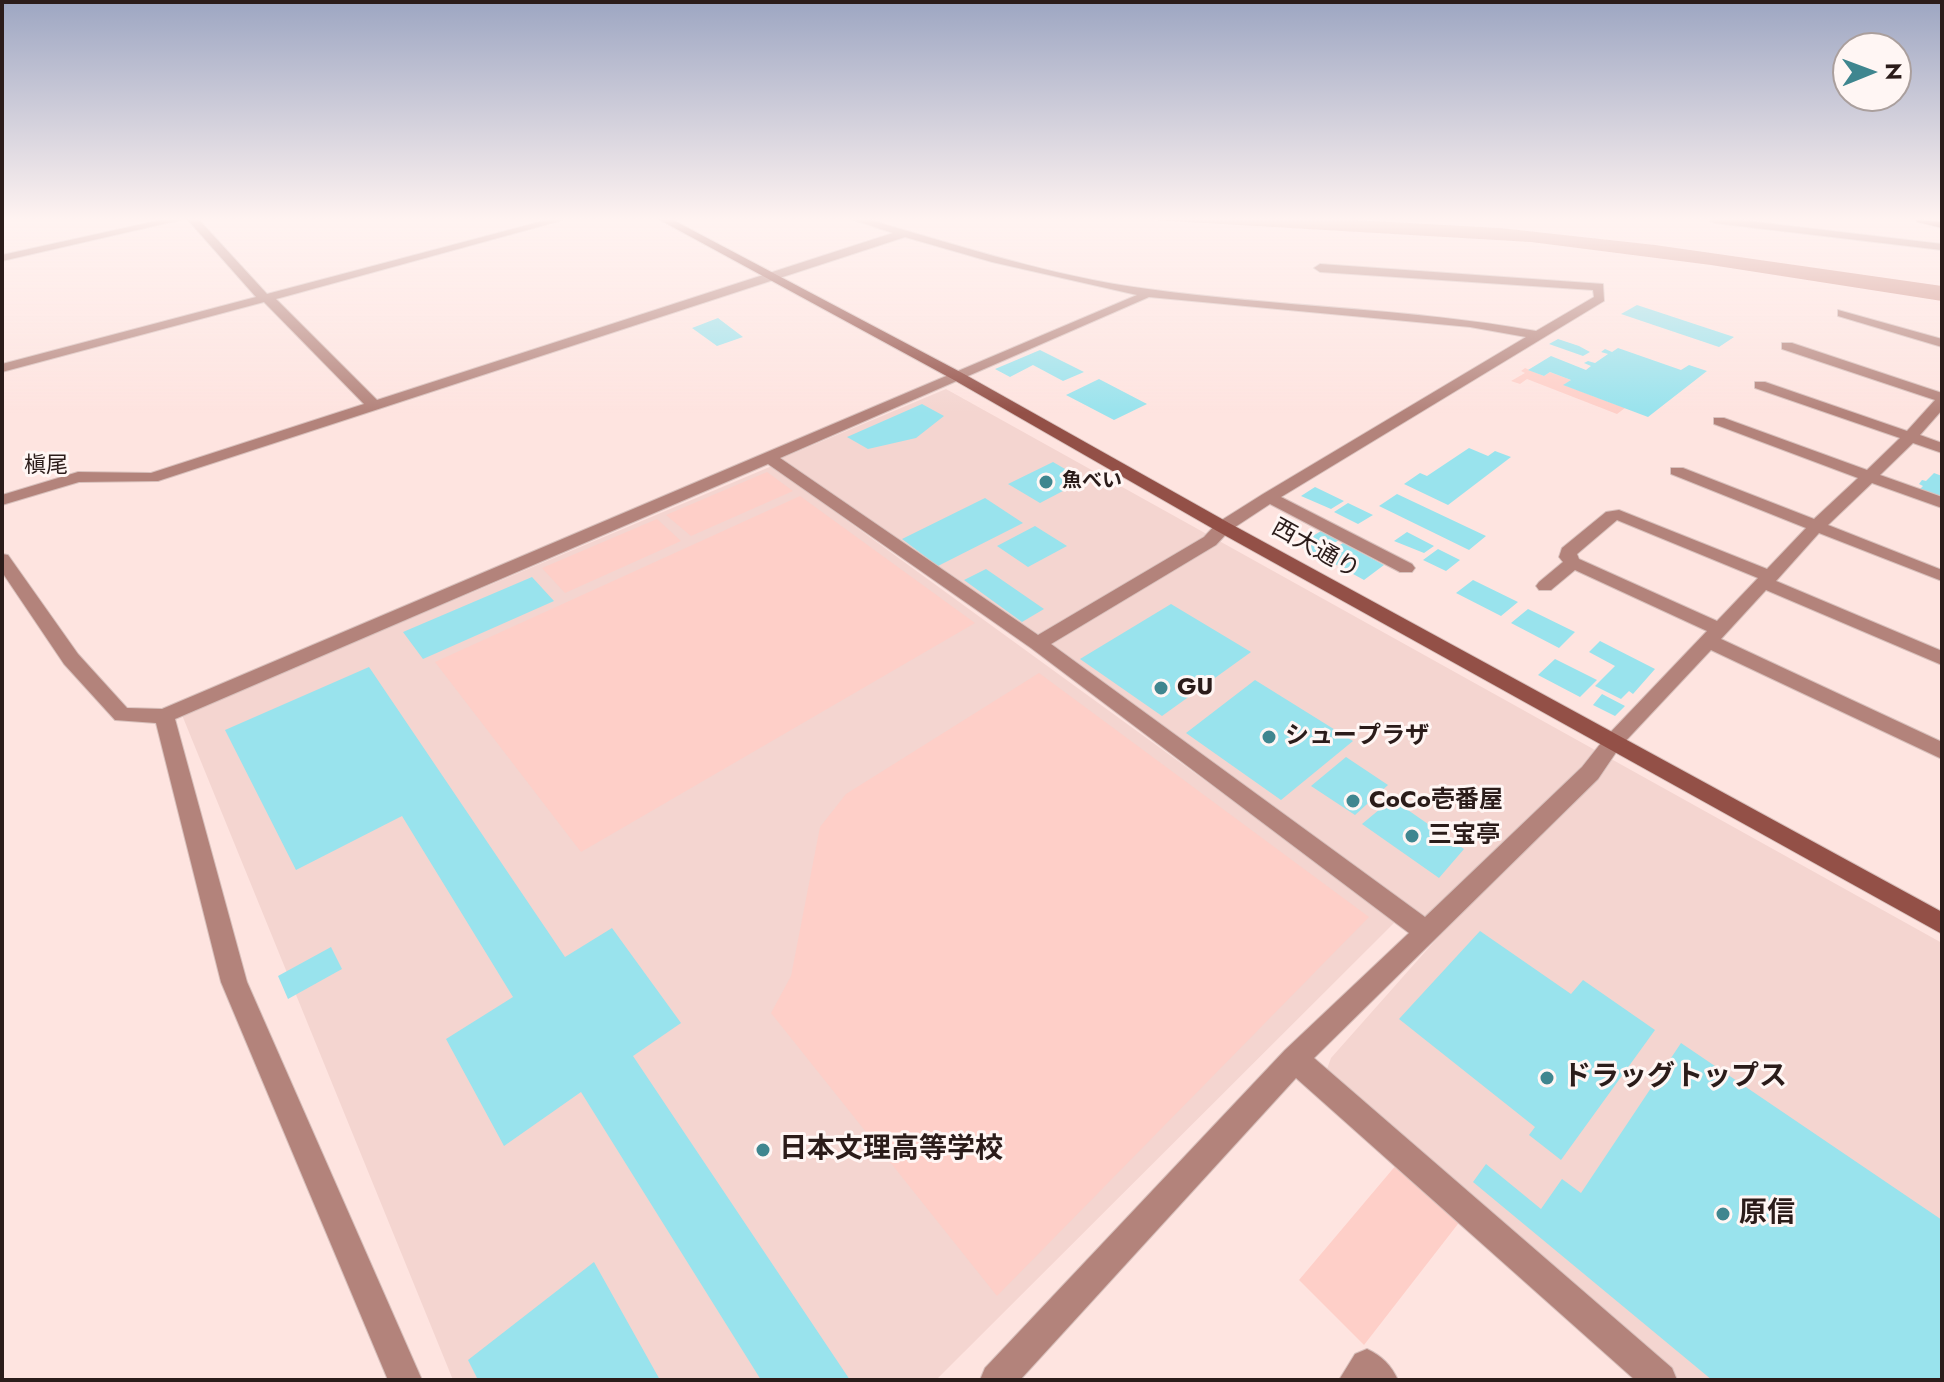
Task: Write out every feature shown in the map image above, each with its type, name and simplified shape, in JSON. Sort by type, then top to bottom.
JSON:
[{"type":"street","points":[[252,284],[373,405]]},
{"type":"street","points":[[2,368],[315,284]]},
{"type":"street","points":[[2,500],[78,477],[152,478],[746,284]]},
{"type":"street","name":"西大通り","points":[[783,284],[959,377],[1223,527],[1942,924]]},
{"type":"street","points":[[1107,284],[1146,293],[1470,323],[1537,335]]},
{"type":"street","points":[[1038,644],[1210,541],[1223,527],[1269,497],[1600,298],[1599,287],[1562,284]]},
{"type":"street","points":[[2,559],[71,659],[122,715],[164,716],[771,459],[1141,298],[1146,293]]},
{"type":"street","points":[[1842,313],[1942,343]]},
{"type":"street","points":[[1802,351],[1815,339]]},
{"type":"street","points":[[997,1380],[1295,1059],[1590,773],[1612,743],[1816,527],[1910,437],[1942,399],[1787,346]]},
{"type":"street","points":[[1760,385],[1942,448]]},
{"type":"street","points":[[1719,421],[1942,503]]},
{"type":"street","points":[[771,459],[1038,644],[1425,931]]},
{"type":"street","points":[[1677,471],[1942,576]]},
{"type":"street","points":[[1269,497],[1406,568]]},
{"type":"street","points":[[1942,658],[1619,515],[1612,516],[1568,552],[1573,563],[1942,751]]},
{"type":"street","points":[[1545,586],[1573,563]]},
{"type":"street","points":[[164,716],[234,982],[405,1380]]},
{"type":"street","points":[[1295,1059],[1660,1380]]},
{"type":"street","points":[[1356,1380],[1367,1366],[1381,1380]]},
{"type":"shaded area","points":[[1836,284],[1942,286],[1942,301]]},
{"type":"shaded area","points":[[1525,368],[1544,376],[1550,372],[1571,380],[1564,385],[1625,408],[1617,414],[1527,379],[1520,384],[1511,381],[1525,373],[1521,371]]},
{"type":"shaded area","points":[[946,389],[1942,943],[1942,1380],[1679,1380],[1332,1082],[1327,1069],[1331,1058],[1440,935],[1017,636],[780,459]]},
{"type":"shaded area","name":"日本文理高等学校","points":[[772,466],[1397,920],[936,1380],[453,1380],[182,715]]},
{"type":"shaded area","points":[[767,472],[793,491],[691,536],[666,515]]},
{"type":"shaded area","points":[[800,496],[975,623],[581,852],[435,662]]},
{"type":"shaded area","points":[[657,519],[681,541],[565,593],[542,568]]},
{"type":"shaded area","points":[[1039,673],[1369,917],[997,1296],[771,1013],[791,976],[820,827],[846,794]]},
{"type":"shaded area","points":[[1397,1164],[1461,1220],[1364,1345],[1299,1280]]},
{"type":"building","points":[[1637,305],[1734,337],[1719,347],[1621,314]]},
{"type":"building","points":[[718,318],[743,337],[717,346],[692,328]]},
{"type":"building","points":[[1558,339],[1590,352],[1583,356],[1549,344]]},
{"type":"building","points":[[1618,348],[1681,370],[1689,365],[1707,371],[1648,417],[1563,385],[1571,380],[1550,372],[1544,376],[1528,370],[1551,356],[1586,370],[1591,366],[1584,363],[1595,363],[1608,354],[1601,352],[1605,349],[1612,352]]},
{"type":"building","points":[[1040,350],[1084,372],[1063,381],[1033,365],[1010,377],[995,369]]},
{"type":"building","points":[[1099,379],[1147,404],[1114,420],[1066,395]]},
{"type":"building","points":[[922,404],[944,416],[916,438],[868,449],[847,437]]},
{"type":"building","points":[[1469,448],[1488,456],[1495,451],[1511,457],[1448,505],[1404,484],[1420,473],[1427,476]]},
{"type":"building","name":"魚べい","points":[[1053,462],[1084,480],[1040,503],[1008,484]]},
{"type":"building","points":[[1934,473],[1942,476],[1942,498],[1920,489],[1922,480],[1926,481]]},
{"type":"building","points":[[1315,487],[1344,501],[1331,509],[1301,496]]},
{"type":"building","points":[[1397,494],[1486,536],[1469,550],[1379,506]]},
{"type":"building","points":[[985,498],[1023,523],[938,566],[902,539]]},
{"type":"building","points":[[1348,503],[1373,515],[1358,524],[1334,512]]},
{"type":"building","points":[[1035,526],[1067,546],[1028,567],[997,546]]},
{"type":"building","points":[[1321,531],[1339,540],[1316,555],[1298,545]]},
{"type":"building","points":[[1407,532],[1434,546],[1424,553],[1394,541]]},
{"type":"building","points":[[1343,543],[1384,565],[1364,580],[1322,557]]},
{"type":"building","points":[[1438,549],[1460,560],[1446,571],[1423,560]]},
{"type":"building","points":[[986,569],[1044,609],[1022,622],[964,580]]},
{"type":"building","points":[[532,577],[554,601],[423,659],[403,632]]},
{"type":"building","points":[[1473,580],[1518,602],[1501,616],[1456,593]]},
{"type":"building","name":"GU","points":[[1171,604],[1251,652],[1162,716],[1080,659]]},
{"type":"building","points":[[1528,609],[1575,632],[1559,648],[1511,623]]},
{"type":"building","points":[[1600,641],[1655,669],[1633,694],[1629,691],[1621,699],[1595,686],[1615,666],[1589,652]]},
{"type":"building","points":[[1555,659],[1597,680],[1580,697],[1538,675]]},
{"type":"building","points":[[369,667],[565,957],[612,928],[681,1023],[633,1056],[850,1380],[761,1380],[581,1092],[504,1146],[446,1039],[513,997],[402,816],[296,870],[225,730]]},
{"type":"building","name":"シュープラザ","points":[[1255,680],[1353,741],[1281,800],[1186,733]]},
{"type":"building","points":[[1602,694],[1625,706],[1615,716],[1593,705]]},
{"type":"building","name":"CoCo壱番屋","points":[[1346,757],[1388,785],[1355,815],[1311,786]]},
{"type":"building","name":"三宝亭","points":[[1392,799],[1464,849],[1439,878],[1362,824]]},
{"type":"building","name":"ドラッグトップス","points":[[1480,931],[1571,994],[1583,980],[1655,1030],[1561,1160],[1529,1135],[1535,1127],[1399,1019]]},
{"type":"building","points":[[331,947],[342,969],[288,999],[278,976]]},
{"type":"building","name":"原信","points":[[1681,1043],[1942,1220],[1942,1380],[1712,1380],[1473,1182],[1486,1164],[1541,1209],[1562,1179],[1581,1193]]},
{"type":"building","points":[[594,1262],[660,1380],[478,1380],[468,1360]]},
{"type":"place","name":"魚べい","points":[[1046,482]]},
{"type":"place","name":"GU","points":[[1161,688]]},
{"type":"place","name":"シュープラザ","points":[[1269,737]]},
{"type":"place","name":"CoCo壱番屋","points":[[1353,801]]},
{"type":"place","name":"三宝亭","points":[[1412,836]]},
{"type":"place","name":"ドラッグトップス","points":[[1547,1078]]},
{"type":"place","name":"日本文理高等学校","points":[[763,1150]]},
{"type":"place","name":"原信","points":[[1723,1214]]},
{"type":"district","name":"槇尾","points":[[46,467]]}]
